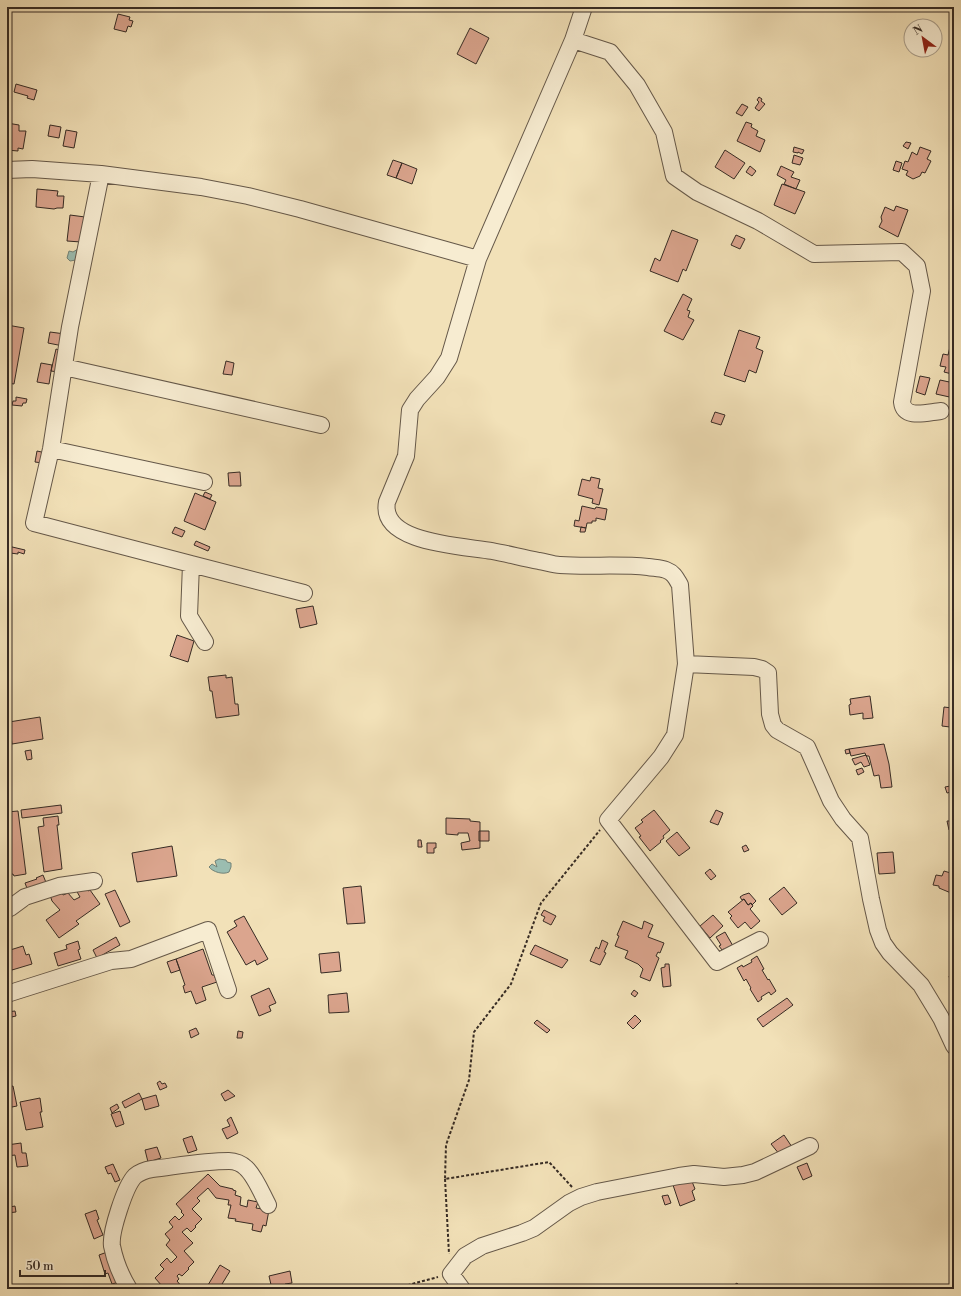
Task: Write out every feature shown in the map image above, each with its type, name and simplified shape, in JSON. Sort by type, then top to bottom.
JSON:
[{"type":"street","points":[[584,7],[573,40],[478,259],[449,358],[437,377],[417,399],[410,410],[406,456],[387,502],[386,509],[388,517],[394,525],[401,530],[414,537],[435,543],[490,550],[559,565],[632,566],[666,570],[675,575],[680,585],[686,664],[675,735],[661,757],[608,820],[717,962],[760,940]]},
{"type":"street","points":[[573,40],[610,52],[637,85],[664,132],[674,176],[697,192],[758,221],[814,254],[902,252],[917,266],[922,291],[902,405],[906,411],[913,414],[941,411]]},
{"type":"street","points":[[7,170],[32,169],[101,174],[201,187],[248,196],[300,209],[478,259]]},
{"type":"street","points":[[101,174],[70,327],[51,449],[34,523],[304,593]]},
{"type":"street","points":[[64,367],[321,425]]},
{"type":"street","points":[[51,449],[204,482]]},
{"type":"street","points":[[191,564],[189,616],[205,642]]},
{"type":"street","points":[[686,664],[754,667],[762,669],[768,673],[770,714],[773,725],[777,730],[807,747],[831,801],[843,819],[860,838],[871,899],[878,930],[883,943],[890,953],[921,985],[941,1018],[954,1046]]},
{"type":"street","points":[[7,908],[10,908],[25,897],[60,886],[94,881]]},
{"type":"street","points":[[7,994],[111,961],[131,959],[208,930],[228,990]]},
{"type":"street","points":[[462,1289],[451,1274],[465,1256],[482,1246],[534,1228],[569,1203],[581,1197],[597,1192],[679,1176],[694,1174],[724,1177],[749,1174],[810,1146]]},
{"type":"street","points":[[129,1289],[123,1279],[116,1260],[112,1245],[113,1230],[131,1181],[140,1173],[152,1169],[230,1161],[246,1167],[268,1205]]},
{"type":"path","points":[[393,1289],[451,1274],[445,1179],[446,1145],[468,1080],[474,1032],[511,984],[541,903],[608,820]]},
{"type":"path","points":[[445,1179],[549,1162],[581,1197]]},
{"type":"shaded area","points":[[78,249],[76,260],[70,261],[67,258],[69,251],[73,252]]},
{"type":"shaded area","points":[[219,859],[226,860],[227,862],[231,863],[229,872],[218,872],[209,867],[212,864],[217,867],[215,861]]},
{"type":"building","points":[[118,14],[130,17],[129,20],[133,21],[131,27],[128,26],[126,32],[114,29]]},
{"type":"building","points":[[470,28],[489,38],[476,64],[457,54]]},
{"type":"building","points":[[16,84],[37,90],[34,100],[27,98],[28,96],[14,92]]},
{"type":"building","points":[[759,97],[765,104],[759,111],[755,108],[759,102],[757,100]]},
{"type":"building","points":[[742,104],[748,107],[742,116],[736,113]]},
{"type":"building","points":[[746,122],[752,124],[751,127],[758,131],[756,136],[765,140],[760,152],[737,141]]},
{"type":"building","points":[[7,123],[19,125],[19,131],[26,131],[23,149],[18,148],[18,151],[7,150]]},
{"type":"building","points":[[50,125],[61,127],[59,138],[48,136]]},
{"type":"building","points":[[66,130],[77,132],[74,148],[63,146]]},
{"type":"building","points":[[906,142],[911,143],[908,149],[903,146]]},
{"type":"building","points":[[794,147],[804,150],[802,154],[793,152]]},
{"type":"building","points":[[920,147],[931,151],[927,159],[931,161],[925,173],[922,172],[920,176],[913,179],[906,175],[908,171],[902,169],[905,161],[908,162],[912,152],[917,155]]},
{"type":"building","points":[[725,150],[745,163],[734,179],[715,167]]},
{"type":"building","points":[[794,155],[803,158],[800,165],[792,163]]},
{"type":"building","points":[[393,160],[402,163],[396,178],[387,175]]},
{"type":"building","points":[[896,161],[902,163],[899,172],[893,170]]},
{"type":"building","points":[[402,163],[417,169],[412,184],[396,178]]},
{"type":"building","points":[[750,166],[756,171],[752,176],[746,172]]},
{"type":"building","points":[[781,166],[794,172],[791,177],[800,180],[796,189],[784,184],[786,180],[777,175]]},
{"type":"building","points":[[782,184],[805,192],[795,214],[774,205]]},
{"type":"building","points":[[37,189],[58,191],[57,196],[64,196],[63,208],[54,209],[36,207]]},
{"type":"building","points":[[896,206],[908,210],[898,237],[879,227],[885,207],[894,211]]},
{"type":"building","points":[[70,215],[85,217],[81,242],[67,241]]},
{"type":"building","points":[[672,230],[698,240],[686,271],[683,269],[678,282],[650,271],[655,258],[660,261]]},
{"type":"building","points":[[736,235],[745,239],[740,249],[731,245]]},
{"type":"building","points":[[683,294],[692,299],[687,310],[690,311],[688,317],[694,320],[683,340],[664,331]]},
{"type":"building","points":[[7,325],[24,328],[14,384],[7,383]]},
{"type":"building","points":[[739,330],[760,337],[756,348],[763,351],[756,373],[749,370],[745,382],[724,375]]},
{"type":"building","points":[[50,332],[65,334],[63,346],[48,343]]},
{"type":"building","points":[[952,339],[954,339],[954,383],[950,382],[952,374],[944,372],[946,367],[940,366],[943,354],[948,355]]},
{"type":"building","points":[[56,349],[62,351],[58,372],[51,371]]},
{"type":"building","points":[[226,361],[234,363],[232,375],[223,374]]},
{"type":"building","points":[[41,363],[52,365],[49,384],[37,382]]},
{"type":"building","points":[[920,376],[930,378],[925,395],[916,392]]},
{"type":"building","points":[[940,380],[954,383],[954,398],[936,394]]},
{"type":"building","points":[[16,397],[27,399],[26,403],[23,403],[22,406],[12,405],[13,401],[16,401]]},
{"type":"building","points":[[715,412],[725,415],[721,425],[711,422]]},
{"type":"building","points":[[37,451],[46,453],[43,463],[35,462]]},
{"type":"building","points":[[240,472],[241,486],[229,486],[228,473]]},
{"type":"building","points":[[591,477],[600,479],[598,488],[603,489],[599,505],[592,503],[593,499],[578,495],[582,479],[590,481]]},
{"type":"building","points":[[205,492],[212,495],[210,499],[203,496]]},
{"type":"building","points":[[195,493],[216,502],[205,530],[184,521]]},
{"type":"building","points":[[582,506],[595,509],[596,507],[607,509],[605,520],[596,518],[596,521],[587,523],[586,528],[574,526],[575,520],[579,521]]},
{"type":"building","points":[[175,527],[185,531],[182,537],[172,533]]},
{"type":"building","points":[[581,527],[586,528],[585,532],[580,532]]},
{"type":"building","points":[[196,541],[210,547],[208,551],[194,545]]},
{"type":"building","points":[[8,546],[25,550],[24,554],[18,552],[18,554],[7,554]]},
{"type":"building","points":[[313,606],[317,624],[300,628],[296,609]]},
{"type":"building","points":[[177,635],[194,641],[188,662],[170,656]]},
{"type":"building","points":[[226,675],[226,678],[232,677],[235,704],[238,704],[239,715],[216,718],[212,691],[210,691],[208,677]]},
{"type":"building","points":[[870,696],[873,718],[863,719],[863,713],[850,715],[850,699]]},
{"type":"building","points":[[944,707],[952,708],[950,727],[942,726]]},
{"type":"building","points":[[40,717],[43,739],[12,744],[9,722]]},
{"type":"building","points":[[884,744],[889,764],[892,787],[881,788],[879,775],[874,776],[869,756],[866,756],[865,753],[851,756],[849,749]]},
{"type":"building","points":[[849,749],[850,753],[846,754],[845,750]]},
{"type":"building","points":[[31,750],[32,759],[27,760],[25,751]]},
{"type":"building","points":[[866,755],[870,765],[864,767],[861,762],[855,765],[852,759]]},
{"type":"building","points":[[862,768],[864,772],[858,775],[856,770]]},
{"type":"building","points":[[950,786],[951,792],[947,793],[945,787]]},
{"type":"building","points":[[61,805],[62,813],[22,818],[21,810]]},
{"type":"building","points":[[654,810],[670,830],[663,836],[664,838],[660,841],[661,842],[650,851],[639,837],[641,836],[635,828],[643,822],[641,820]]},
{"type":"building","points":[[716,810],[723,813],[718,825],[710,822]]},
{"type":"building","points":[[18,811],[26,874],[14,876],[13,874],[7,875],[7,812]]},
{"type":"building","points":[[58,816],[59,825],[57,825],[62,869],[44,872],[38,827],[44,826],[43,818]]},
{"type":"building","points":[[446,818],[470,819],[470,821],[480,822],[480,848],[462,850],[461,843],[470,841],[468,833],[458,833],[458,835],[446,834]]},
{"type":"building","points":[[952,819],[954,819],[954,835],[952,835],[949,830],[947,821],[952,821]]},
{"type":"building","points":[[479,831],[489,831],[489,841],[479,841]]},
{"type":"building","points":[[677,832],[690,848],[679,856],[666,841]]},
{"type":"building","points":[[418,840],[421,840],[422,847],[418,847]]},
{"type":"building","points":[[427,843],[436,843],[434,853],[427,853]]},
{"type":"building","points":[[746,845],[749,850],[744,852],[742,847]]},
{"type":"building","points":[[172,846],[177,876],[137,882],[132,853]]},
{"type":"building","points":[[893,852],[895,873],[879,874],[877,853]]},
{"type":"building","points":[[710,869],[716,876],[711,880],[705,873]]},
{"type":"building","points":[[944,871],[954,874],[951,893],[939,888],[939,886],[933,885],[936,875],[942,876]]},
{"type":"building","points":[[43,875],[47,885],[28,891],[25,883],[37,879],[36,878]]},
{"type":"building","points":[[84,885],[88,891],[90,890],[100,904],[76,921],[79,924],[59,938],[46,920],[60,910],[52,901],[50,895],[60,890],[63,895],[68,893],[74,900],[80,897],[76,890]]},
{"type":"building","points":[[361,886],[365,923],[347,924],[343,888]]},
{"type":"building","points":[[784,887],[797,903],[782,915],[769,899]]},
{"type":"building","points":[[115,890],[130,922],[120,927],[105,894]]},
{"type":"building","points":[[749,893],[756,901],[752,905],[751,903],[748,905],[744,899],[742,900],[740,897]]},
{"type":"building","points":[[744,899],[748,905],[751,903],[753,906],[750,909],[760,921],[751,929],[745,922],[738,928],[730,918],[732,916],[728,912]]},
{"type":"building","points":[[544,910],[556,916],[551,925],[543,921],[545,917],[541,915]]},
{"type":"building","points":[[713,915],[723,926],[710,938],[700,926]]},
{"type":"building","points":[[244,916],[268,959],[257,965],[255,960],[246,965],[227,932],[237,926],[234,921]]},
{"type":"building","points":[[623,921],[642,929],[644,921],[653,925],[648,937],[664,943],[660,953],[658,952],[656,956],[659,958],[650,981],[640,977],[643,969],[638,964],[625,958],[628,951],[615,946],[619,936],[617,935]]},
{"type":"building","points":[[725,932],[733,946],[722,950],[716,937]]},
{"type":"building","points":[[116,937],[120,945],[97,958],[93,950]]},
{"type":"building","points":[[602,940],[608,943],[604,952],[606,953],[600,965],[590,961],[596,947],[599,949]]},
{"type":"building","points":[[78,941],[80,949],[78,950],[81,959],[58,966],[54,953],[67,949],[66,945]]},
{"type":"building","points":[[535,945],[568,960],[562,968],[530,954]]},
{"type":"building","points":[[23,946],[26,955],[29,954],[32,964],[12,970],[9,961],[7,961],[7,951]]},
{"type":"building","points":[[203,949],[212,975],[214,975],[217,982],[202,987],[206,1000],[196,1004],[191,991],[185,993],[183,986],[185,985],[176,959]]},
{"type":"building","points":[[339,952],[341,971],[321,973],[319,954]]},
{"type":"building","points":[[757,956],[764,969],[762,970],[776,991],[771,995],[769,992],[761,997],[762,999],[758,1002],[746,979],[744,981],[737,968],[742,965],[743,967],[752,962],[751,960]]},
{"type":"building","points":[[176,959],[180,970],[171,973],[167,962]]},
{"type":"building","points":[[665,964],[669,964],[671,986],[663,987],[661,968],[665,967]]},
{"type":"building","points":[[954,975],[954,988],[952,988],[949,976]]},
{"type":"building","points":[[269,988],[276,1003],[269,1006],[271,1011],[259,1016],[251,996]]},
{"type":"building","points":[[634,990],[638,993],[635,997],[631,994]]},
{"type":"building","points":[[347,993],[349,1012],[329,1013],[328,995]]},
{"type":"building","points":[[787,998],[793,1005],[763,1027],[757,1019]]},
{"type":"building","points":[[15,1011],[16,1016],[7,1018],[7,1012]]},
{"type":"building","points":[[635,1015],[641,1021],[633,1029],[627,1023]]},
{"type":"building","points":[[537,1020],[550,1030],[547,1033],[534,1023]]},
{"type":"building","points":[[196,1028],[199,1034],[191,1038],[189,1031]]},
{"type":"building","points":[[238,1031],[243,1032],[242,1038],[237,1038]]},
{"type":"building","points":[[160,1081],[162,1084],[165,1083],[167,1087],[160,1090],[157,1083]]},
{"type":"building","points":[[13,1086],[17,1106],[7,1108],[7,1087]]},
{"type":"building","points":[[228,1090],[235,1096],[225,1101],[221,1094]]},
{"type":"building","points":[[139,1093],[142,1099],[125,1108],[122,1102]]},
{"type":"building","points":[[156,1095],[159,1106],[145,1110],[142,1099]]},
{"type":"building","points":[[40,1098],[42,1112],[40,1112],[43,1127],[26,1130],[20,1102]]},
{"type":"building","points":[[117,1104],[119,1108],[112,1113],[110,1108]]},
{"type":"building","points":[[120,1111],[124,1124],[116,1127],[111,1114]]},
{"type":"building","points":[[231,1117],[238,1133],[227,1139],[222,1129],[230,1126],[227,1120]]},
{"type":"building","points":[[784,1135],[792,1147],[780,1155],[771,1144]]},
{"type":"building","points":[[192,1136],[197,1150],[188,1153],[183,1139]]},
{"type":"building","points":[[21,1143],[22,1153],[26,1153],[28,1166],[17,1167],[15,1155],[7,1156],[7,1145]]},
{"type":"building","points":[[157,1147],[161,1158],[148,1162],[145,1150]]},
{"type":"building","points":[[807,1163],[812,1176],[803,1180],[797,1167]]},
{"type":"building","points":[[113,1164],[120,1180],[115,1182],[111,1173],[108,1174],[105,1167]]},
{"type":"building","points":[[208,1174],[220,1186],[236,1191],[235,1195],[241,1197],[240,1205],[247,1207],[248,1200],[258,1202],[256,1208],[269,1210],[266,1226],[263,1225],[261,1232],[252,1230],[253,1224],[235,1221],[236,1219],[228,1218],[231,1205],[228,1205],[229,1200],[216,1198],[208,1188],[197,1198],[200,1201],[192,1209],[202,1219],[191,1232],[187,1228],[182,1232],[193,1243],[184,1251],[194,1262],[182,1276],[179,1274],[177,1276],[179,1279],[177,1281],[182,1287],[180,1289],[159,1289],[162,1286],[155,1278],[164,1269],[160,1265],[167,1258],[171,1263],[177,1257],[166,1245],[170,1240],[165,1234],[173,1227],[169,1222],[175,1216],[179,1220],[184,1215],[176,1204]]},
{"type":"building","points":[[691,1179],[695,1189],[692,1191],[695,1200],[680,1206],[673,1185]]},
{"type":"building","points":[[668,1195],[671,1203],[665,1205],[662,1196]]},
{"type":"building","points":[[7,1203],[9,1203],[10,1207],[15,1206],[16,1212],[7,1213]]},
{"type":"building","points":[[96,1210],[99,1219],[97,1220],[103,1235],[94,1239],[85,1214]]},
{"type":"building","points":[[110,1251],[119,1282],[112,1284],[108,1273],[105,1274],[99,1255]]},
{"type":"building","points":[[220,1265],[230,1271],[219,1289],[215,1289],[208,1285]]},
{"type":"building","points":[[290,1271],[292,1283],[285,1284],[286,1289],[272,1289],[269,1276]]},
{"type":"building","points":[[737,1283],[741,1289],[728,1289]]}]
